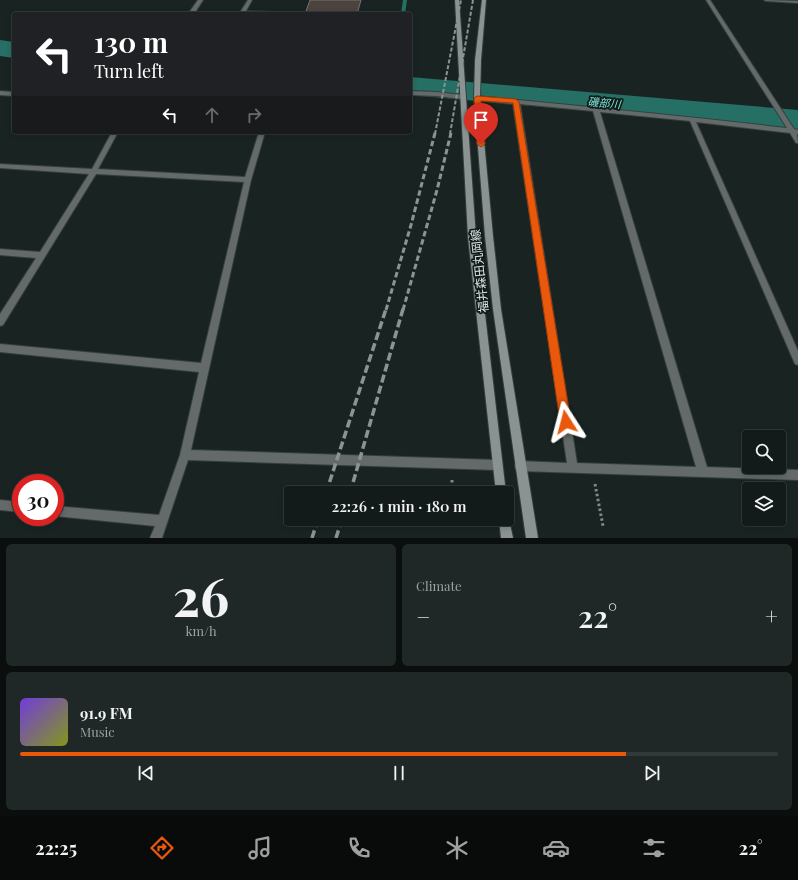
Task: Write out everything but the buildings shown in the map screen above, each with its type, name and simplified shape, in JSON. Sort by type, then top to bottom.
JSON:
[{"type":"main road","name":"福井森田丸岡線","points":[[458,0],[462,97],[473,245],[500,486]]},
{"type":"main road","name":"福井森田丸岡線","points":[[484,0],[477,98],[489,236],[497,309],[532,538]]},
{"type":"main road","points":[[505,526],[507,538]]},
{"type":"street","points":[[192,12],[201,0]]},
{"type":"street","points":[[244,12],[250,0]]},
{"type":"street","points":[[708,0],[795,132],[798,141]]},
{"type":"street","points":[[766,0],[798,2]]},
{"type":"street","points":[[0,93],[12,94]]},
{"type":"street","points":[[412,93],[462,97]]},
{"type":"street","points":[[477,98],[692,119],[795,132]]},
{"type":"street","points":[[516,102],[573,468]]},
{"type":"street","points":[[596,110],[703,472]]},
{"type":"street","points":[[692,119],[798,362]]},
{"type":"street","points":[[0,322],[94,171],[114,134]]},
{"type":"street","points":[[156,538],[185,455],[248,180],[261,134]]},
{"type":"street","points":[[0,166],[248,180]]},
{"type":"street","points":[[0,252],[42,254]]},
{"type":"street","points":[[0,348],[204,368]]},
{"type":"street","points":[[185,455],[497,465]]},
{"type":"street","points":[[520,466],[798,474]]},
{"type":"street","points":[[0,505],[12,506]]},
{"type":"street","points":[[64,512],[161,521]]},
{"type":"path","points":[[593,469],[603,526]]},
{"type":"waterway","points":[[403,12],[405,0]]},
{"type":"waterway","name":"磯部川","points":[[0,48],[12,50]]},
{"type":"waterway","name":"磯部川","points":[[412,86],[798,120]]},
{"type":"railway","points":[[435,134],[461,0]]},
{"type":"railway","points":[[450,134],[473,0]]},
{"type":"railway","points":[[386,310],[411,225],[435,133]]},
{"type":"railway","points":[[403,310],[437,190],[451,133]]},
{"type":"railway","points":[[328,486],[386,309]]},
{"type":"railway","points":[[352,486],[403,309]]},
{"type":"railway","points":[[312,538],[316,526]]},
{"type":"railway","points":[[336,538],[340,526]]},
{"type":"route","points":[[481,144],[477,98],[516,102],[566,422]]}]
